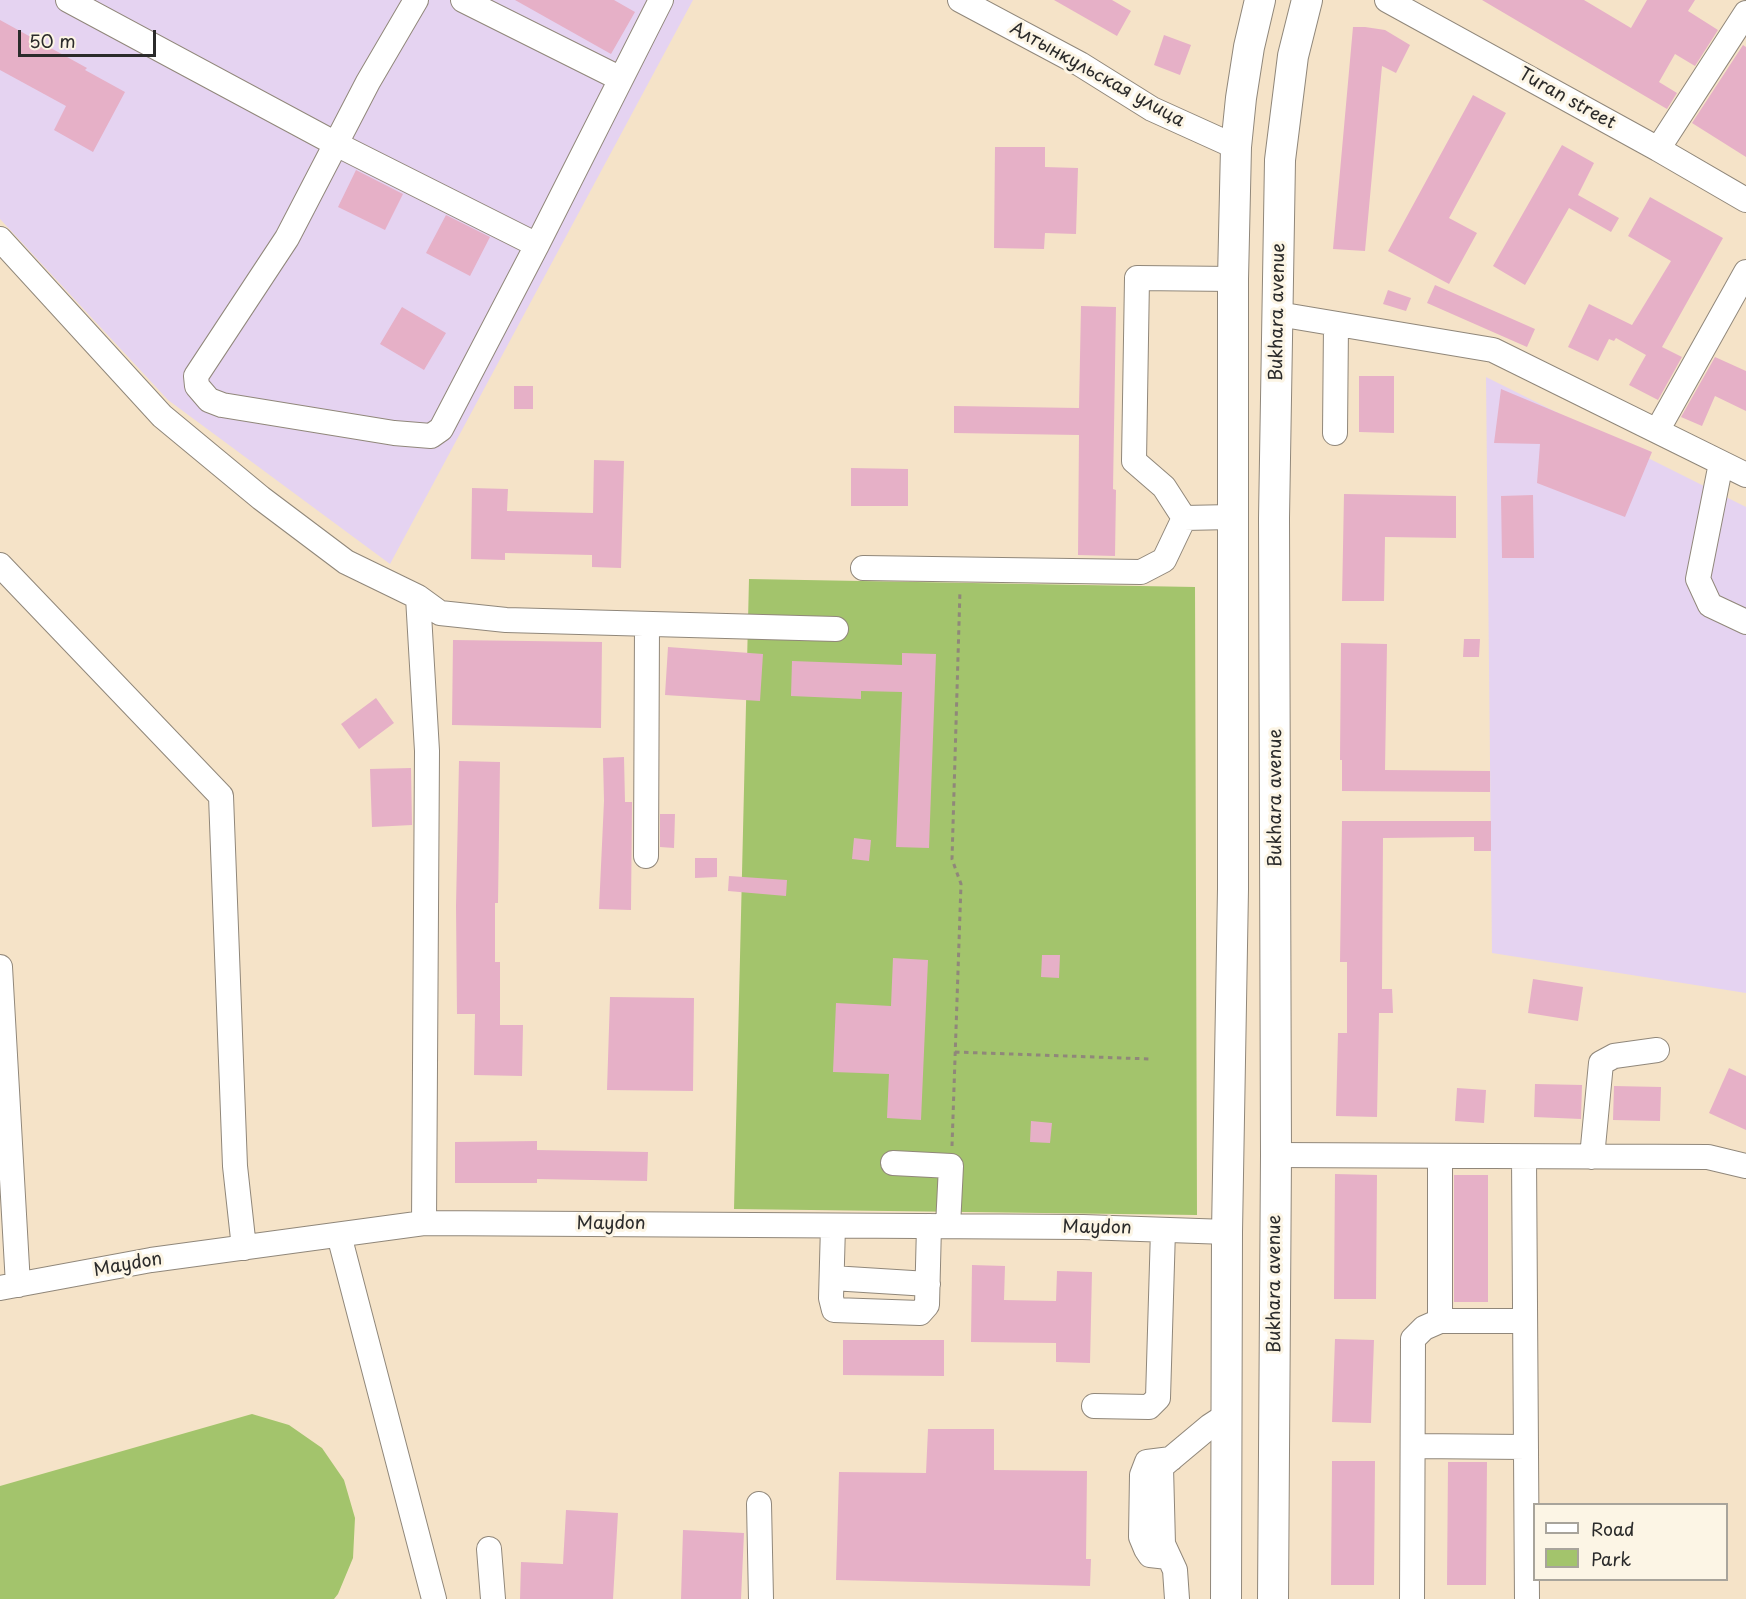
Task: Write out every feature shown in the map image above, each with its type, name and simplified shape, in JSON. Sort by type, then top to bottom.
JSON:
[{"type":"main road","points":[[1226,1599],[1227,1232],[1233,889],[1233,279],[1236,147],[1242,88],[1260,0]]},
{"type":"main road","name":"Bukhara avenue","points":[[1273,1599],[1276,1155],[1274,518],[1280,160],[1293,56],[1307,0]]},
{"type":"main road","points":[[1232,517],[1274,518]]},
{"type":"main road","points":[[1227,1232],[1275,1231]]},
{"type":"street","points":[[68,0],[98,7],[336,144],[537,245]]},
{"type":"street","points":[[416,0],[368,82],[287,238],[196,376],[197,386],[209,400],[222,405],[394,433],[430,436],[441,429],[661,0]]},
{"type":"street","points":[[463,0],[621,79]]},
{"type":"street","name":"Алтынкульская улица","points":[[960,0],[1080,64],[1152,109],[1236,147]]},
{"type":"street","name":"Turan street","points":[[1387,0],[1746,200]]},
{"type":"street","points":[[1658,149],[1746,13]]},
{"type":"street","points":[[0,239],[162,416],[261,498],[346,562],[418,597],[440,613],[506,620],[836,629]]},
{"type":"street","points":[[1657,431],[1746,272]]},
{"type":"street","points":[[1184,518],[1164,487],[1134,461],[1137,278],[1233,279]]},
{"type":"street","points":[[1278,314],[1492,350],[1746,475]]},
{"type":"street","points":[[1335,433],[1336,324]]},
{"type":"street","points":[[1721,463],[1698,579],[1710,605],[1746,622]]},
{"type":"street","points":[[1184,518],[1232,517]]},
{"type":"street","points":[[863,568],[1141,572],[1164,560],[1184,518]]},
{"type":"street","points":[[0,565],[221,796],[235,1166],[244,1248]]},
{"type":"street","points":[[418,597],[427,751],[424,1223]]},
{"type":"street","points":[[646,856],[647,624]]},
{"type":"street","points":[[0,967],[9,1287]]},
{"type":"street","points":[[1592,1157],[1601,1063],[1614,1056],[1657,1050]]},
{"type":"street","points":[[1276,1155],[1708,1157],[1746,1166]]},
{"type":"street","points":[[1440,1156],[1440,1322]]},
{"type":"street","points":[[1524,1157],[1527,1599]]},
{"type":"street","points":[[833,1226],[832,1278],[928,1284],[951,1166],[893,1163]]},
{"type":"street","name":"Maydon","points":[[9,1287],[151,1260],[424,1223],[938,1226],[1227,1232]]},
{"type":"street","points":[[1094,1406],[1149,1407],[1158,1398],[1163,1230]]},
{"type":"street","points":[[339,1235],[434,1599]]},
{"type":"street","points":[[1412,1599],[1413,1339],[1424,1328],[1440,1322],[1525,1321]]},
{"type":"street","points":[[1178,1599],[1175,1570],[1163,1544],[1161,1467],[1227,1415]]},
{"type":"street","points":[[1414,1446],[1526,1447]]},
{"type":"street","points":[[759,1504],[761,1599]]},
{"type":"street","points":[[489,1549],[493,1599]]},
{"type":"path","points":[[951,1166],[961,884],[952,859],[960,569]]},
{"type":"path","points":[[955,1052],[1149,1059]]},
{"type":"shaded area","points":[[0,0],[693,0],[390,564],[168,400],[0,219]]},
{"type":"shaded area","points":[[1486,377],[1746,507],[1746,993],[1492,953]]},
{"type":"green space","points":[[749,579],[1195,587],[1197,1215],[734,1209]]},
{"type":"green space","points":[[252,1414],[289,1425],[322,1448],[344,1480],[355,1518],[353,1558],[334,1599],[0,1599],[0,1486]]},
{"type":"building","points":[[515,0],[614,0],[635,12],[611,54]]},
{"type":"building","points":[[1054,0],[1112,0],[1131,11],[1117,36]]},
{"type":"building","points":[[1482,0],[1584,0],[1631,28],[1647,0],[1695,0],[1688,11],[1718,30],[1695,66],[1675,54],[1659,82],[1677,93],[1667,109]]},
{"type":"building","points":[[0,20],[87,68],[85,70],[125,92],[93,152],[54,130],[66,106],[0,70]]},
{"type":"building","points":[[1353,27],[1385,30],[1410,45],[1396,73],[1382,66],[1365,251],[1333,249]]},
{"type":"building","points":[[1164,35],[1191,45],[1180,75],[1154,65]]},
{"type":"building","points":[[1743,45],[1746,47],[1746,157],[1692,123]]},
{"type":"building","points":[[1473,95],[1506,113],[1449,218],[1477,233],[1449,284],[1388,251]]},
{"type":"building","points":[[1562,145],[1594,163],[1578,195],[1619,218],[1611,232],[1569,208],[1525,285],[1493,266]]},
{"type":"building","points":[[995,147],[1045,147],[1045,167],[1078,168],[1076,234],[1045,233],[1044,249],[994,248]]},
{"type":"building","points":[[356,170],[403,194],[385,230],[338,207]]},
{"type":"building","points":[[1650,197],[1723,238],[1662,347],[1682,357],[1658,400],[1629,385],[1646,355],[1616,338],[1614,341],[1609,339],[1598,361],[1568,347],[1589,304],[1632,325],[1671,261],[1628,236]]},
{"type":"building","points":[[446,215],[490,237],[470,276],[426,253]]},
{"type":"building","points":[[1435,285],[1535,329],[1527,347],[1427,303]]},
{"type":"building","points":[[1388,290],[1411,298],[1406,311],[1383,304]]},
{"type":"building","points":[[1081,306],[1116,307],[1113,489],[1116,490],[1115,556],[1078,555],[1079,435],[954,433],[954,406],[1079,408]]},
{"type":"building","points":[[402,307],[446,333],[424,370],[380,344]]},
{"type":"building","points":[[1715,357],[1746,371],[1746,411],[1715,396],[1702,426],[1681,417]]},
{"type":"building","points":[[1359,376],[1394,376],[1394,433],[1359,432]]},
{"type":"building","points":[[514,386],[533,386],[533,409],[514,409]]},
{"type":"building","points":[[1501,389],[1652,452],[1625,517],[1537,483],[1540,444],[1494,443]]},
{"type":"building","points":[[594,460],[624,461],[621,568],[592,567],[592,555],[505,553],[505,560],[471,559],[472,488],[508,489],[507,511],[593,513]]},
{"type":"building","points":[[851,468],[908,469],[908,506],[851,506]]},
{"type":"building","points":[[1344,494],[1456,496],[1456,538],[1385,537],[1384,601],[1342,601]]},
{"type":"building","points":[[1533,495],[1534,558],[1502,558],[1501,496]]},
{"type":"building","points":[[1464,639],[1480,639],[1479,657],[1463,657]]},
{"type":"building","points":[[453,640],[602,642],[601,728],[452,725]]},
{"type":"building","points":[[1341,643],[1387,644],[1385,770],[1490,771],[1490,792],[1342,791]]},
{"type":"building","points":[[668,647],[763,654],[760,701],[665,695]]},
{"type":"building","points":[[902,653],[936,654],[929,848],[896,847],[902,692],[861,691],[861,699],[791,696],[792,661],[902,665]]},
{"type":"building","points":[[376,698],[394,723],[359,749],[341,724]]},
{"type":"building","points":[[624,757],[625,802],[632,802],[631,910],[599,909],[604,801],[603,758]]},
{"type":"building","points":[[459,761],[500,762],[495,962],[500,962],[500,1025],[523,1025],[522,1076],[474,1075],[475,1014],[457,1014],[456,906]]},
{"type":"building","points":[[411,768],[412,825],[372,827],[370,769]]},
{"type":"building","points":[[660,814],[675,814],[674,848],[660,847]]},
{"type":"building","points":[[1342,821],[1491,821],[1491,851],[1474,851],[1474,837],[1383,838],[1382,989],[1392,989],[1393,1013],[1379,1013],[1377,1117],[1336,1116],[1338,1033],[1347,1033],[1347,962],[1340,962]]},
{"type":"building","points":[[854,838],[871,840],[869,861],[852,859]]},
{"type":"building","points":[[695,858],[717,858],[717,877],[695,878]]},
{"type":"building","points":[[729,876],[787,880],[786,896],[728,891]]},
{"type":"building","points":[[1042,955],[1060,955],[1059,978],[1041,977]]},
{"type":"building","points":[[893,958],[928,960],[921,1120],[887,1118],[889,1074],[833,1072],[836,1003],[891,1006]]},
{"type":"building","points":[[1533,979],[1583,987],[1578,1021],[1528,1013]]},
{"type":"building","points":[[610,997],[694,998],[693,1091],[607,1090]]},
{"type":"building","points":[[1729,1068],[1746,1076],[1746,1130],[1709,1113]]},
{"type":"building","points":[[1535,1084],[1582,1085],[1581,1119],[1534,1117]]},
{"type":"building","points":[[1614,1086],[1661,1087],[1660,1121],[1613,1120]]},
{"type":"building","points":[[1457,1088],[1486,1090],[1484,1123],[1455,1121]]},
{"type":"building","points":[[1031,1121],[1052,1123],[1050,1143],[1030,1142]]},
{"type":"building","points":[[537,1141],[537,1150],[648,1152],[647,1181],[537,1179],[537,1183],[455,1183],[455,1142]]},
{"type":"building","points":[[1335,1174],[1377,1175],[1376,1299],[1334,1299]]},
{"type":"building","points":[[1454,1175],[1488,1175],[1488,1302],[1454,1302]]},
{"type":"building","points":[[972,1265],[1005,1266],[1004,1300],[1056,1301],[1057,1271],[1092,1272],[1090,1363],[1056,1362],[1056,1343],[971,1342]]},
{"type":"building","points":[[1335,1339],[1374,1340],[1371,1423],[1332,1422]]},
{"type":"building","points":[[843,1340],[944,1340],[944,1376],[843,1375]]},
{"type":"building","points":[[928,1429],[994,1429],[994,1470],[1087,1471],[1086,1559],[1091,1559],[1090,1586],[836,1580],[839,1472],[926,1473]]},
{"type":"building","points":[[1332,1461],[1375,1461],[1374,1585],[1331,1585]]},
{"type":"building","points":[[1448,1462],[1487,1462],[1486,1585],[1447,1585]]},
{"type":"building","points":[[566,1510],[618,1513],[613,1599],[520,1599],[521,1562],[563,1564]]},
{"type":"building","points":[[683,1530],[744,1533],[741,1599],[681,1599]]}]
